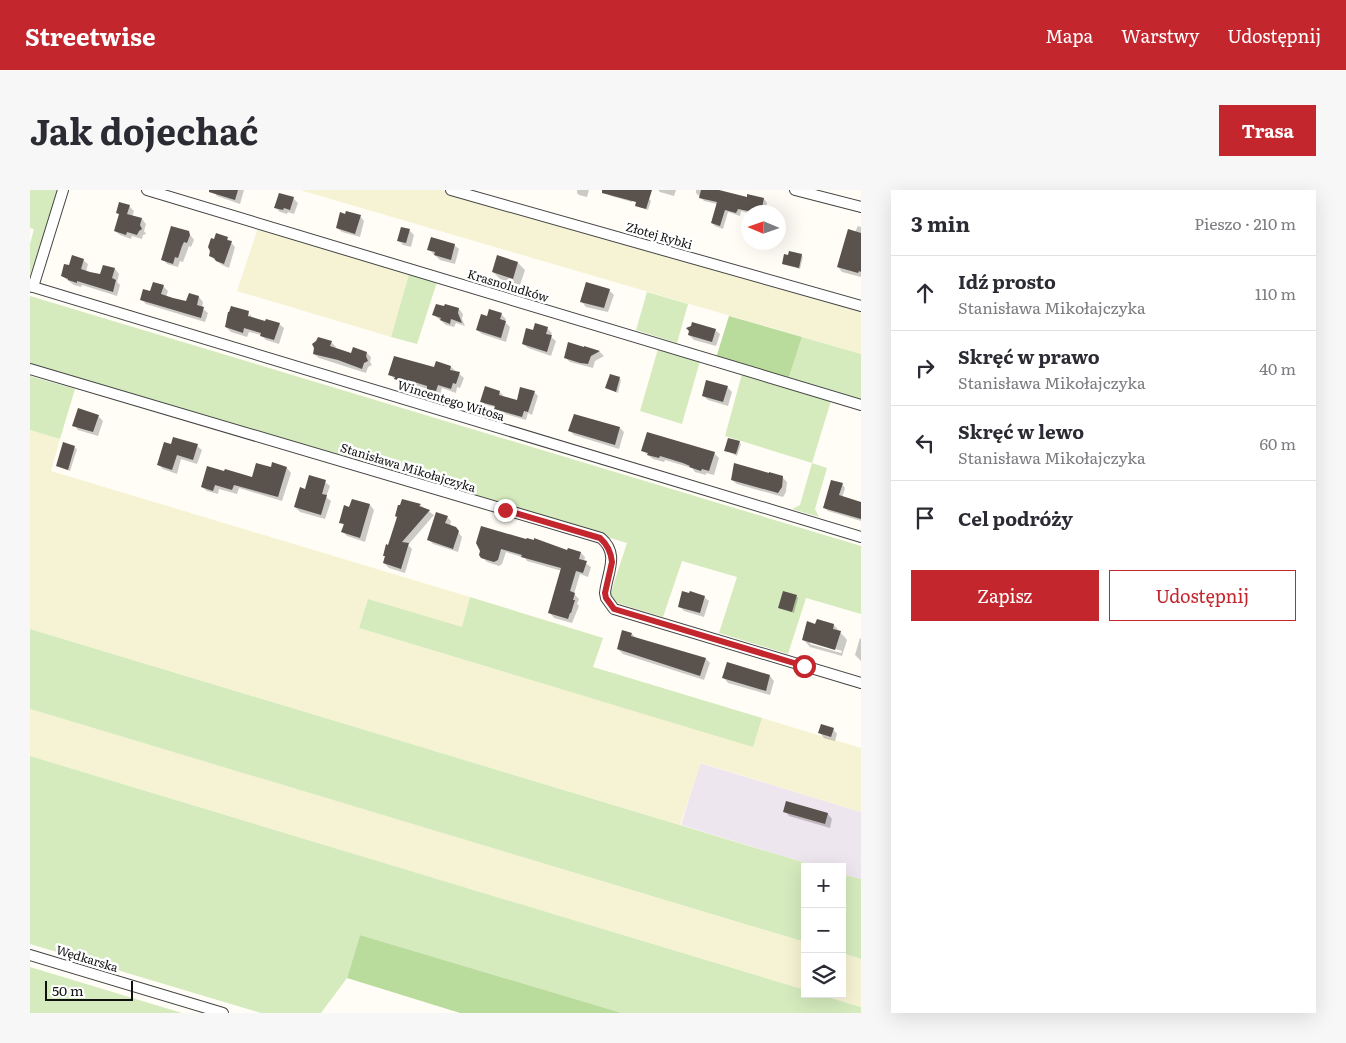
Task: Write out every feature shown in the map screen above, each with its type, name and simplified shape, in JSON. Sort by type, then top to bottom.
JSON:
[{"type":"street","name":"Wincentego Witosa","points":[[64,190],[32,287],[861,537]]},
{"type":"street","name":"Krasnoludków","points":[[148,190],[861,405]]},
{"type":"street","name":"Złotej Rybki","points":[[451,190],[861,306]]},
{"type":"street","points":[[794,190],[861,208]]},
{"type":"street","name":"Stanisława Mikołajczyka","points":[[30,369],[600,538],[606,543],[611,556],[605,593],[606,598],[614,609],[861,682]]},
{"type":"street","name":"Wędkarska","points":[[30,955],[224,1013]]},
{"type":"shaded area","points":[[300,190],[441,190],[861,310],[861,354]]},
{"type":"shaded area","points":[[258,228],[409,274],[391,337],[237,291]]},
{"type":"shaded area","points":[[30,430],[60,439],[51,471],[470,597],[462,628],[368,599],[359,628],[753,746],[762,718],[861,748],[861,812],[701,763],[680,825],[30,629]]},
{"type":"shaded area","points":[[30,709],[801,941],[801,989],[30,756]]},
{"type":"shaded area","points":[[700,763],[861,812],[861,879],[846,875],[846,863],[806,863],[681,825]]},
{"type":"shaded area","points":[[846,954],[861,959],[861,1007],[831,998],[846,998]]},
{"type":"green space","points":[[30,190],[58,190],[30,276],[30,244],[34,229],[30,228]]},
{"type":"green space","points":[[409,274],[437,282],[417,344],[391,337]]},
{"type":"green space","points":[[647,292],[688,304],[677,343],[636,330]]},
{"type":"green space","points":[[30,296],[861,546],[861,614],[806,598],[788,654],[719,633],[737,577],[682,561],[663,617],[614,602],[610,595],[627,543],[30,364]]},
{"type":"green space","points":[[729,316],[802,337],[788,380],[716,358]]},
{"type":"green space","points":[[802,337],[861,354],[861,402],[788,380]]},
{"type":"green space","points":[[658,349],[700,361],[682,424],[640,411]]},
{"type":"green space","points":[[742,374],[831,401],[812,463],[725,436]]},
{"type":"green space","points":[[30,376],[75,389],[60,439],[30,430]]},
{"type":"green space","points":[[812,463],[827,468],[815,509],[819,517],[792,509],[800,505]]},
{"type":"green space","points":[[470,597],[603,638],[593,667],[762,718],[753,747],[359,628],[368,599],[462,627]]},
{"type":"green space","points":[[30,629],[806,863],[801,863],[801,941],[30,709]]},
{"type":"green space","points":[[30,756],[801,989],[801,998],[831,998],[861,1007],[861,1013],[622,1013],[360,935],[347,978],[321,1013],[261,1013],[30,944]]},
{"type":"green space","points":[[846,875],[861,879],[861,959],[846,954]]},
{"type":"green space","points":[[360,935],[622,1013],[460,1013],[347,978]]},
{"type":"green space","points":[[30,967],[182,1013],[30,1013]]},
{"type":"building","points":[[209,190],[238,190],[235,200],[209,192]]},
{"type":"building","points":[[602,190],[652,190],[646,209],[635,206],[636,202],[602,193]]},
{"type":"building","points":[[701,190],[719,190],[747,197],[747,194],[764,198],[762,205],[741,205],[741,210],[738,209],[736,213],[725,210],[720,226],[711,223],[717,202],[699,198]]},
{"type":"building","points":[[279,193],[294,197],[290,210],[274,208]]},
{"type":"building","points":[[119,202],[130,205],[127,214],[142,218],[140,225],[142,229],[137,235],[127,232],[126,235],[114,231],[119,214],[116,213]]},
{"type":"building","points":[[346,211],[361,215],[355,234],[336,228],[340,212],[345,214]]},
{"type":"building","points":[[171,226],[189,231],[190,235],[187,243],[184,242],[178,258],[175,257],[173,264],[161,260]]},
{"type":"building","points":[[401,227],[410,229],[406,243],[397,241]]},
{"type":"building","points":[[848,229],[861,233],[861,272],[859,271],[858,273],[837,267]]},
{"type":"building","points":[[216,233],[228,237],[227,240],[232,241],[224,264],[209,256],[210,251],[208,247],[211,238],[214,239]]},
{"type":"building","points":[[431,237],[455,244],[451,260],[434,255],[435,252],[427,250]]},
{"type":"building","points":[[789,251],[802,254],[799,268],[782,264],[784,254],[788,255]]},
{"type":"building","points":[[72,255],[84,259],[81,269],[90,272],[100,274],[103,265],[115,268],[112,278],[116,280],[113,292],[77,281],[77,283],[61,276],[64,264],[69,265]]},
{"type":"building","points":[[497,255],[518,262],[513,279],[492,272]]},
{"type":"building","points":[[153,282],[164,285],[161,294],[173,298],[186,301],[189,293],[199,296],[197,305],[204,307],[201,318],[140,300],[143,289],[150,291]]},
{"type":"building","points":[[586,282],[610,289],[604,308],[580,302]]},
{"type":"building","points":[[436,304],[444,306],[445,304],[459,308],[458,313],[462,323],[451,319],[450,324],[432,315]]},
{"type":"building","points":[[231,306],[249,311],[248,316],[280,323],[274,340],[260,336],[261,333],[244,328],[243,333],[225,327]]},
{"type":"building","points":[[489,309],[502,313],[500,319],[506,321],[501,338],[476,330],[481,314],[487,316]]},
{"type":"building","points":[[692,322],[716,329],[712,342],[688,335],[689,331],[686,328],[691,326]]},
{"type":"building","points":[[535,323],[548,327],[546,334],[552,335],[547,352],[522,344],[526,328],[533,330]]},
{"type":"building","points":[[318,337],[332,341],[330,346],[351,353],[353,347],[367,352],[368,361],[364,363],[362,369],[338,360],[313,354],[314,348],[312,344]]},
{"type":"building","points":[[568,342],[600,351],[591,356],[588,364],[580,363],[564,358]]},
{"type":"building","points":[[394,356],[434,367],[436,361],[451,366],[450,370],[460,372],[456,384],[453,383],[451,389],[438,385],[436,391],[408,380],[407,383],[394,379],[395,377],[388,375]]},
{"type":"building","points":[[610,374],[620,377],[616,392],[605,388]]},
{"type":"building","points":[[706,380],[728,386],[723,402],[702,396]]},
{"type":"building","points":[[485,386],[500,391],[499,395],[517,400],[520,387],[535,391],[528,412],[524,411],[522,417],[494,409],[495,406],[480,402]]},
{"type":"building","points":[[78,408],[99,415],[93,432],[72,426]]},
{"type":"building","points":[[574,414],[620,427],[615,445],[568,431]]},
{"type":"building","points":[[647,432],[715,452],[709,471],[702,469],[701,471],[660,456],[659,458],[647,455],[648,453],[641,451]]},
{"type":"building","points":[[173,437],[198,444],[193,460],[177,455],[172,470],[157,465],[164,442],[171,444]]},
{"type":"building","points":[[728,438],[740,441],[736,454],[724,451]]},
{"type":"building","points":[[63,442],[75,446],[68,470],[56,466]]},
{"type":"building","points":[[272,462],[287,467],[278,497],[234,485],[232,490],[215,485],[213,491],[201,487],[207,466],[252,477],[256,463],[271,467]]},
{"type":"building","points":[[734,463],[783,476],[782,487],[778,493],[731,480]]},
{"type":"building","points":[[309,475],[326,480],[322,494],[327,495],[321,515],[294,507],[300,487],[305,489]]},
{"type":"building","points":[[831,480],[843,483],[839,495],[861,502],[861,519],[823,508]]},
{"type":"building","points":[[352,499],[370,504],[360,538],[341,532],[344,524],[339,523],[344,505],[349,507]]},
{"type":"building","points":[[402,499],[421,504],[419,506],[430,510],[402,542],[409,543],[401,569],[383,563],[385,556],[383,556],[397,517],[395,516],[398,505],[400,505]]},
{"type":"building","points":[[436,512],[448,516],[445,523],[456,527],[459,531],[453,549],[427,540]]},
{"type":"building","points":[[481,526],[526,539],[534,540],[534,538],[567,550],[568,548],[581,552],[579,559],[587,561],[583,573],[576,571],[570,591],[575,593],[573,600],[575,600],[568,619],[548,613],[561,568],[521,557],[522,555],[501,549],[498,560],[494,562],[481,558],[476,543]]},
{"type":"building","points":[[682,591],[689,593],[690,591],[705,596],[700,613],[678,607]]},
{"type":"building","points":[[783,591],[797,595],[792,612],[778,608]]},
{"type":"building","points":[[817,619],[834,624],[833,629],[841,631],[835,650],[802,640],[807,621],[815,624]]},
{"type":"building","points":[[622,630],[632,633],[631,636],[706,658],[700,676],[617,649]]},
{"type":"building","points":[[727,662],[770,675],[766,691],[722,678]]},
{"type":"building","points":[[821,724],[834,728],[831,737],[818,733]]},
{"type":"building","points":[[786,801],[828,813],[825,824],[783,812]]},
{"type":"route","points":[[505,510],[600,538],[606,543],[612,562],[605,593],[606,598],[614,609],[804,666]]}]
